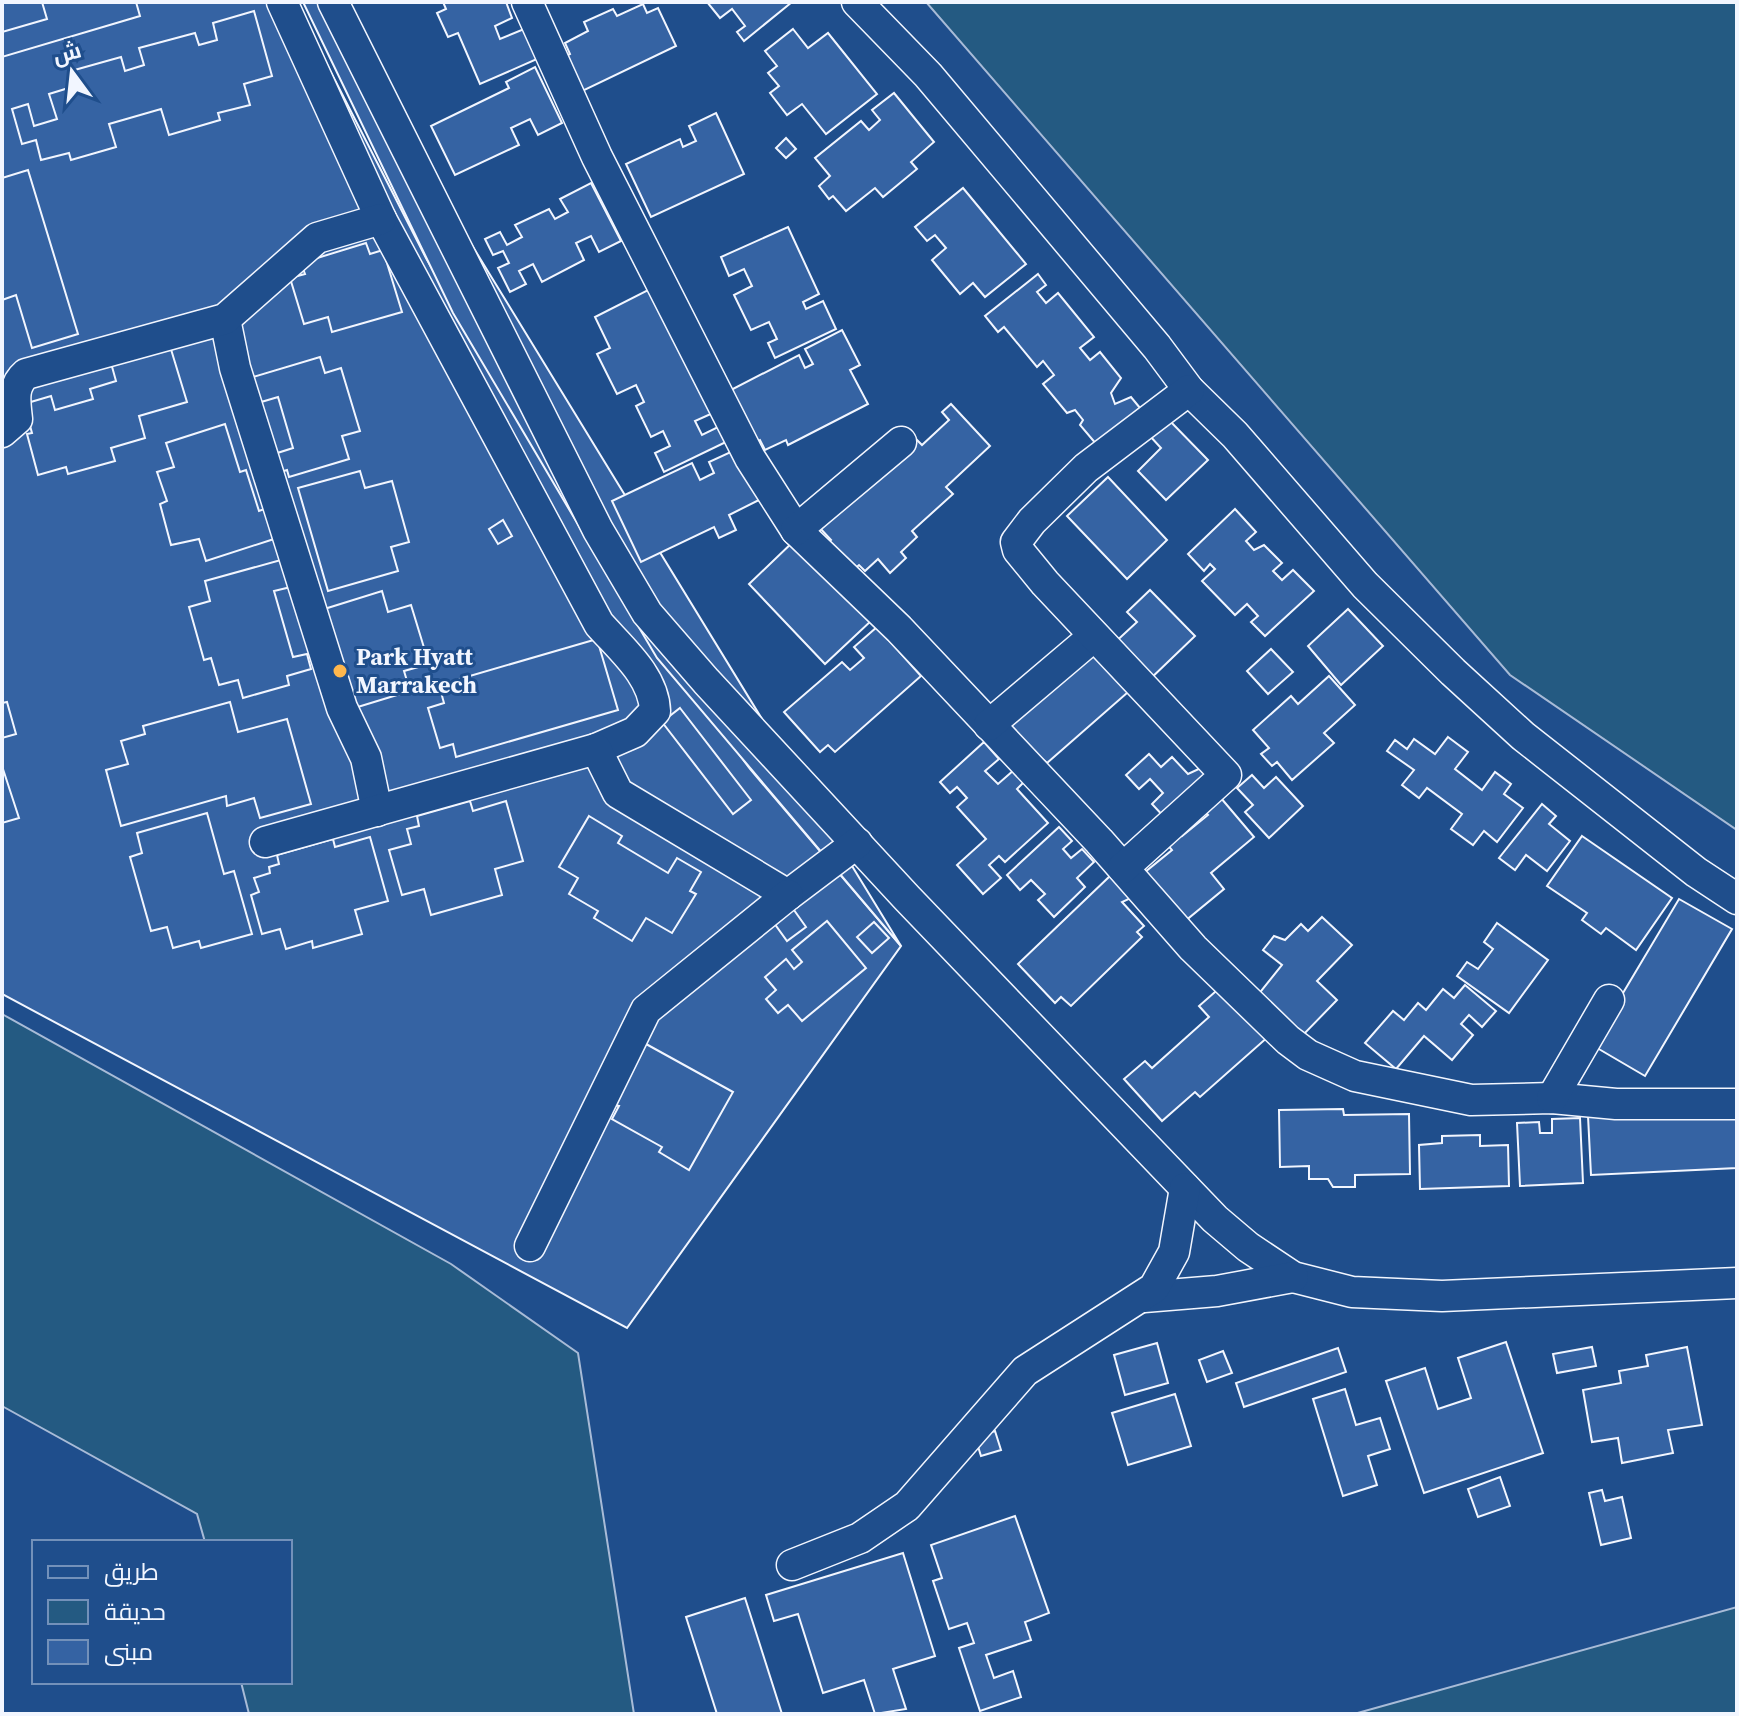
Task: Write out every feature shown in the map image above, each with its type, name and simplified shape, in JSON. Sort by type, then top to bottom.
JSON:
[{"type":"street","points":[[265,842],[596,749],[635,732],[655,711],[655,694],[636,666],[599,624],[381,219],[282,2]]},
{"type":"street","points":[[333,2],[598,530],[647,613],[857,843],[1185,1188],[1248,1247],[1293,1277],[1352,1292],[1395,1295],[1737,1283]]},
{"type":"street","points":[[527,2],[597,157],[750,458],[796,530],[899,629],[1123,868],[1193,948],[1308,1055],[1355,1076],[1471,1100],[1552,1098],[1629,1105],[1737,1104]]},
{"type":"street","points":[[857,2],[928,75],[1157,347],[1189,390],[1235,435],[1365,585],[1503,718],[1696,872],[1737,899]]},
{"type":"street","points":[[2,432],[17,419],[18,380],[26,374],[225,319],[317,238],[381,219]]},
{"type":"street","points":[[225,319],[239,382],[342,708],[366,758],[377,811]]},
{"type":"street","points":[[1123,868],[1226,775],[1045,583],[1018,550],[1016,542],[1032,521],[1086,468],[1189,390]]},
{"type":"street","points":[[796,530],[901,442]]},
{"type":"street","points":[[989,725],[1094,636]]},
{"type":"street","points":[[596,749],[618,793],[788,895]]},
{"type":"street","points":[[530,1246],[646,1010],[857,843]]},
{"type":"street","points":[[1552,1098],[1609,1000]]},
{"type":"street","points":[[792,1565],[860,1538],[907,1506],[1025,1371],[1067,1340],[1144,1297],[1154,1288],[1170,1263],[1185,1188]]},
{"type":"street","points":[[1170,1263],[1183,1279],[1205,1292]]},
{"type":"street","points":[[1144,1297],[1205,1292],[1293,1277]]},
{"type":"green space","points":[[926,2],[1737,2],[1737,830],[1510,675]]},
{"type":"green space","points":[[2,1014],[451,1264],[578,1353],[634,1714],[249,1714],[242,1684],[292,1684],[292,1540],[204,1540],[197,1514],[2,1406]]},
{"type":"green space","points":[[1737,1607],[1737,1714],[1354,1714]]},
{"type":"building","name":"Park Hyatt Marrakech","points":[[2,2],[295,2],[426,258],[607,574],[750,769],[901,946],[627,1328],[2,994]]},
{"type":"building","points":[[42,2],[136,2],[140,16],[2,57],[2,32],[47,19]]},
{"type":"building","points":[[303,2],[323,2],[901,946],[657,658],[453,313]]},
{"type":"building","points":[[443,2],[506,2],[512,18],[495,26],[500,39],[524,29],[537,59],[480,84],[458,33],[448,37],[437,13],[446,9]]},
{"type":"building","points":[[707,2],[792,2],[744,41],[737,32],[745,26],[732,9],[720,18]]},
{"type":"building","points":[[643,4],[647,13],[658,8],[676,46],[574,95],[558,60],[570,54],[565,43],[588,31],[584,22],[613,9],[617,16]]},
{"type":"building","points":[[254,11],[272,76],[244,84],[250,105],[218,113],[220,120],[169,135],[161,109],[109,124],[116,147],[71,160],[69,153],[41,160],[36,140],[22,144],[12,109],[28,104],[34,126],[57,119],[49,94],[75,86],[71,71],[121,57],[125,71],[144,65],[139,48],[195,33],[199,45],[217,40],[213,23]]},
{"type":"building","points":[[793,29],[808,48],[828,33],[877,94],[826,134],[802,104],[787,115],[770,93],[779,86],[768,73],[777,66],[765,51]]},
{"type":"building","points":[[535,67],[562,123],[538,135],[530,119],[511,128],[519,145],[455,175],[431,126],[509,88],[506,82]]},
{"type":"building","points":[[894,93],[934,142],[911,162],[917,169],[883,197],[875,188],[846,211],[833,196],[829,199],[819,186],[830,176],[815,158],[861,121],[869,130],[880,120],[872,110]]},
{"type":"building","points":[[716,113],[744,174],[651,217],[626,164],[680,139],[683,147],[696,141],[689,126]]},
{"type":"building","points":[[786,138],[796,149],[786,158],[776,148]]},
{"type":"building","points":[[28,170],[78,334],[32,348],[16,295],[2,300],[2,178]]},
{"type":"building","points":[[591,183],[621,241],[599,252],[591,236],[576,243],[584,260],[542,282],[533,264],[519,271],[526,284],[510,292],[498,268],[509,263],[503,251],[493,255],[485,239],[500,232],[507,245],[522,237],[515,225],[549,209],[555,219],[568,212],[560,199]]},
{"type":"building","points":[[963,188],[1026,264],[985,297],[973,283],[960,294],[932,260],[946,248],[935,235],[927,241],[915,227]]},
{"type":"building","points":[[788,227],[819,294],[803,302],[806,309],[823,301],[836,329],[775,358],[768,343],[777,339],[769,322],[751,330],[734,295],[752,286],[744,269],[729,276],[721,257]]},
{"type":"building","points":[[366,243],[370,254],[383,250],[402,312],[332,332],[328,317],[304,324],[290,278],[305,274],[301,263]]},
{"type":"building","points":[[1038,274],[1046,285],[1037,292],[1046,303],[1058,293],[1094,337],[1080,348],[1090,360],[1100,352],[1121,378],[1111,393],[1115,404],[1131,397],[1140,408],[1097,445],[1080,425],[1083,420],[1075,410],[1067,413],[1043,384],[1054,375],[1043,361],[1037,367],[1004,327],[998,332],[985,316]]},
{"type":"building","points":[[652,288],[713,413],[695,421],[702,435],[720,426],[728,441],[664,472],[655,453],[670,446],[663,431],[651,437],[636,406],[644,402],[636,385],[617,394],[597,354],[610,348],[595,317]]},
{"type":"building","points":[[842,330],[860,365],[850,370],[868,404],[788,445],[786,440],[765,450],[760,440],[749,446],[727,392],[799,355],[805,368],[813,364],[805,349]]},
{"type":"building","points":[[170,346],[187,402],[139,416],[145,438],[111,448],[115,461],[68,474],[66,467],[38,475],[27,434],[32,433],[24,404],[51,396],[55,410],[93,399],[90,389],[116,381],[111,363]]},
{"type":"building","points":[[320,357],[325,373],[341,368],[360,431],[342,436],[349,459],[289,477],[287,470],[274,474],[268,456],[293,448],[278,397],[251,405],[243,380]]},
{"type":"building","points":[[951,404],[990,446],[946,487],[953,494],[912,531],[917,537],[901,552],[906,558],[890,573],[878,559],[865,571],[859,565],[850,573],[824,546],[831,540],[819,527],[915,438],[922,445],[949,420],[942,412]]},
{"type":"building","points":[[1167,418],[1208,460],[1166,500],[1138,471],[1161,448],[1149,435]]},
{"type":"building","points":[[225,424],[240,472],[246,470],[259,511],[267,508],[277,538],[206,561],[199,539],[171,545],[160,504],[167,501],[157,472],[174,467],[166,443]]},
{"type":"building","points":[[735,450],[759,500],[729,515],[736,530],[719,538],[714,527],[641,562],[612,501],[692,463],[700,480],[714,473],[709,462]]},
{"type":"building","points":[[360,471],[365,488],[392,481],[409,542],[391,547],[398,571],[328,591],[298,488]]},
{"type":"building","points":[[1108,477],[1167,540],[1127,579],[1067,516]]},
{"type":"building","points":[[1235,509],[1256,532],[1246,541],[1254,550],[1264,545],[1282,563],[1273,571],[1282,580],[1293,570],[1314,591],[1265,636],[1251,622],[1258,616],[1247,604],[1235,615],[1202,581],[1215,569],[1210,564],[1204,571],[1188,554]]},
{"type":"building","points":[[503,520],[512,536],[498,544],[489,529]]},
{"type":"building","points":[[796,539],[872,620],[825,664],[749,584]]},
{"type":"building","points":[[288,558],[295,586],[274,591],[293,657],[307,654],[311,669],[287,676],[289,685],[243,698],[238,680],[219,685],[211,658],[204,660],[189,607],[210,601],[205,581]]},
{"type":"building","points":[[1150,590],[1195,636],[1147,682],[1111,646],[1137,622],[1127,612]]},
{"type":"building","points":[[382,591],[388,612],[411,605],[429,664],[404,671],[410,691],[348,710],[318,611]]},
{"type":"building","points":[[1348,609],[1383,646],[1341,685],[1308,646]]},
{"type":"building","points":[[877,627],[921,676],[835,752],[828,745],[820,752],[784,712],[842,662],[850,670],[864,658],[854,647]]},
{"type":"building","points":[[597,639],[618,710],[456,757],[453,744],[440,748],[428,708],[444,703],[439,685]]},
{"type":"building","points":[[1094,641],[1135,686],[1047,763],[1039,756],[1031,764],[997,725]]},
{"type":"building","points":[[1271,649],[1293,672],[1268,694],[1247,671]]},
{"type":"building","points":[[1329,676],[1355,705],[1324,733],[1334,743],[1292,780],[1277,762],[1272,766],[1261,754],[1269,748],[1253,730],[1291,696],[1298,704]]},
{"type":"building","points":[[7,702],[16,734],[2,738],[2,703]]},
{"type":"building","points":[[230,702],[238,732],[287,719],[311,804],[260,818],[254,798],[227,806],[226,796],[121,826],[106,770],[128,764],[121,741],[145,734],[143,726]]},
{"type":"building","points":[[680,708],[751,800],[733,814],[662,722]]},
{"type":"building","points":[[1448,737],[1468,752],[1455,769],[1482,790],[1495,772],[1511,784],[1504,794],[1523,808],[1497,842],[1484,831],[1473,845],[1451,829],[1462,814],[1427,788],[1419,798],[1402,785],[1414,770],[1387,751],[1395,740],[1407,749],[1414,739],[1435,754]]},
{"type":"building","points":[[984,742],[999,759],[985,771],[998,784],[1014,770],[1024,782],[1017,789],[1048,823],[1005,862],[999,856],[989,865],[1001,878],[983,894],[957,865],[986,839],[957,807],[967,798],[957,787],[950,793],[940,782]]},
{"type":"building","points":[[1149,754],[1161,767],[1172,757],[1188,774],[1203,767],[1214,777],[1167,820],[1152,804],[1163,793],[1150,779],[1139,789],[1126,775]]},
{"type":"building","points":[[2,766],[19,818],[2,823]]},
{"type":"building","points":[[1252,775],[1264,788],[1276,777],[1303,806],[1269,838],[1245,812],[1253,805],[1237,788]]},
{"type":"building","points":[[1215,791],[1254,837],[1211,873],[1224,889],[1179,926],[1139,877],[1172,850],[1161,837],[1174,826],[1182,836],[1208,815],[1199,805]]},
{"type":"building","points":[[470,801],[473,811],[506,801],[523,861],[495,869],[502,895],[431,915],[424,889],[402,895],[389,850],[411,844],[407,829],[419,826],[417,816]]},
{"type":"building","points":[[1542,804],[1556,816],[1549,824],[1570,841],[1547,871],[1526,855],[1515,870],[1499,858]]},
{"type":"building","points":[[207,813],[224,874],[234,871],[252,934],[201,948],[199,941],[173,948],[167,927],[151,931],[130,857],[142,853],[137,833]]},
{"type":"building","points":[[589,816],[622,836],[618,843],[668,873],[677,858],[701,872],[690,891],[696,894],[672,933],[646,918],[632,941],[594,918],[598,911],[569,894],[578,878],[559,867]]},
{"type":"building","points":[[1059,827],[1072,841],[1063,849],[1071,858],[1082,849],[1094,862],[1077,878],[1085,887],[1054,917],[1038,900],[1045,894],[1031,880],[1020,890],[1007,875]]},
{"type":"building","points":[[1582,836],[1672,898],[1636,950],[1606,928],[1601,934],[1582,920],[1587,913],[1547,886]]},
{"type":"building","points":[[370,837],[388,901],[355,910],[362,934],[313,948],[312,941],[286,949],[280,929],[262,934],[251,895],[259,892],[254,878],[270,873],[269,867],[279,864],[277,855],[333,839],[335,847]]},
{"type":"building","points":[[1110,876],[1131,898],[1122,902],[1144,926],[1137,932],[1142,937],[1071,1006],[1061,997],[1055,1003],[1018,964]]},
{"type":"building","points":[[1679,899],[1732,929],[1645,1076],[1592,1045]]},
{"type":"building","points":[[789,903],[806,927],[787,941],[769,916]]},
{"type":"building","points":[[1322,917],[1352,945],[1317,981],[1337,1000],[1303,1035],[1257,996],[1282,965],[1263,950],[1274,936],[1285,940],[1301,924],[1308,931]]},
{"type":"building","points":[[827,921],[866,968],[802,1021],[788,1005],[778,1013],[766,999],[776,990],[765,977],[786,959],[794,969],[802,962],[792,950]]},
{"type":"building","points":[[874,922],[889,938],[872,953],[857,937]]},
{"type":"building","points":[[1497,923],[1548,960],[1509,1013],[1457,976],[1467,962],[1478,969],[1493,949],[1484,942]]},
{"type":"building","points":[[1223,985],[1269,1036],[1200,1097],[1195,1092],[1162,1121],[1124,1079],[1145,1061],[1152,1068],[1209,1017],[1199,1006]]},
{"type":"building","points":[[1465,985],[1496,1011],[1482,1027],[1469,1015],[1461,1024],[1473,1035],[1452,1060],[1424,1036],[1396,1069],[1365,1043],[1393,1011],[1404,1020],[1418,1003],[1426,1010],[1443,989],[1454,998]]},
{"type":"building","points":[[637,1039],[733,1092],[689,1170],[659,1152],[662,1147],[612,1119],[619,1106],[603,1102]]},
{"type":"building","points":[[1343,1109],[1344,1115],[1409,1114],[1410,1174],[1355,1175],[1355,1187],[1333,1187],[1328,1179],[1309,1179],[1309,1166],[1280,1167],[1279,1110]]},
{"type":"building","points":[[1737,1109],[1737,1168],[1591,1175],[1588,1116]]},
{"type":"building","points":[[1580,1118],[1583,1183],[1520,1186],[1517,1123],[1539,1122],[1540,1133],[1552,1133],[1552,1119]]},
{"type":"building","points":[[1480,1135],[1480,1146],[1508,1145],[1509,1186],[1420,1189],[1419,1145],[1442,1143],[1442,1136]]},
{"type":"building","points":[[1506,1342],[1543,1453],[1424,1493],[1386,1381],[1425,1368],[1438,1409],[1471,1398],[1458,1358]]},
{"type":"building","points":[[1157,1343],[1168,1383],[1125,1395],[1114,1355]]},
{"type":"building","points":[[1592,1347],[1596,1366],[1557,1373],[1553,1354]]},
{"type":"building","points":[[1687,1347],[1702,1425],[1668,1430],[1673,1453],[1622,1463],[1618,1438],[1592,1442],[1583,1390],[1621,1383],[1619,1371],[1648,1366],[1646,1355]]},
{"type":"building","points":[[1338,1348],[1346,1372],[1244,1407],[1236,1383]]},
{"type":"building","points":[[1223,1351],[1232,1373],[1207,1382],[1199,1360]]},
{"type":"building","points":[[1345,1389],[1356,1425],[1380,1418],[1390,1449],[1368,1456],[1377,1485],[1343,1496],[1313,1399]]},
{"type":"building","points":[[1175,1394],[1191,1446],[1128,1465],[1112,1413]]},
{"type":"building","points":[[995,1431],[1001,1450],[981,1456],[975,1437]]},
{"type":"building","points":[[1500,1477],[1510,1506],[1478,1517],[1468,1489]]},
{"type":"building","points":[[1602,1490],[1605,1501],[1622,1497],[1631,1538],[1601,1545],[1589,1493]]},
{"type":"building","points":[[1015,1516],[1049,1613],[1025,1622],[1031,1640],[986,1655],[994,1678],[1013,1671],[1021,1697],[980,1711],[959,1648],[974,1643],[967,1623],[949,1629],[933,1581],[942,1578],[931,1545]]},
{"type":"building","points":[[903,1553],[935,1656],[893,1669],[906,1709],[875,1714],[864,1680],[823,1693],[798,1614],[774,1621],[766,1595]]},
{"type":"building","points":[[745,1598],[782,1714],[717,1714],[686,1617]]},
{"type":"place","name":"Park Hyatt Marrakech","points":[[340,671]]}]
